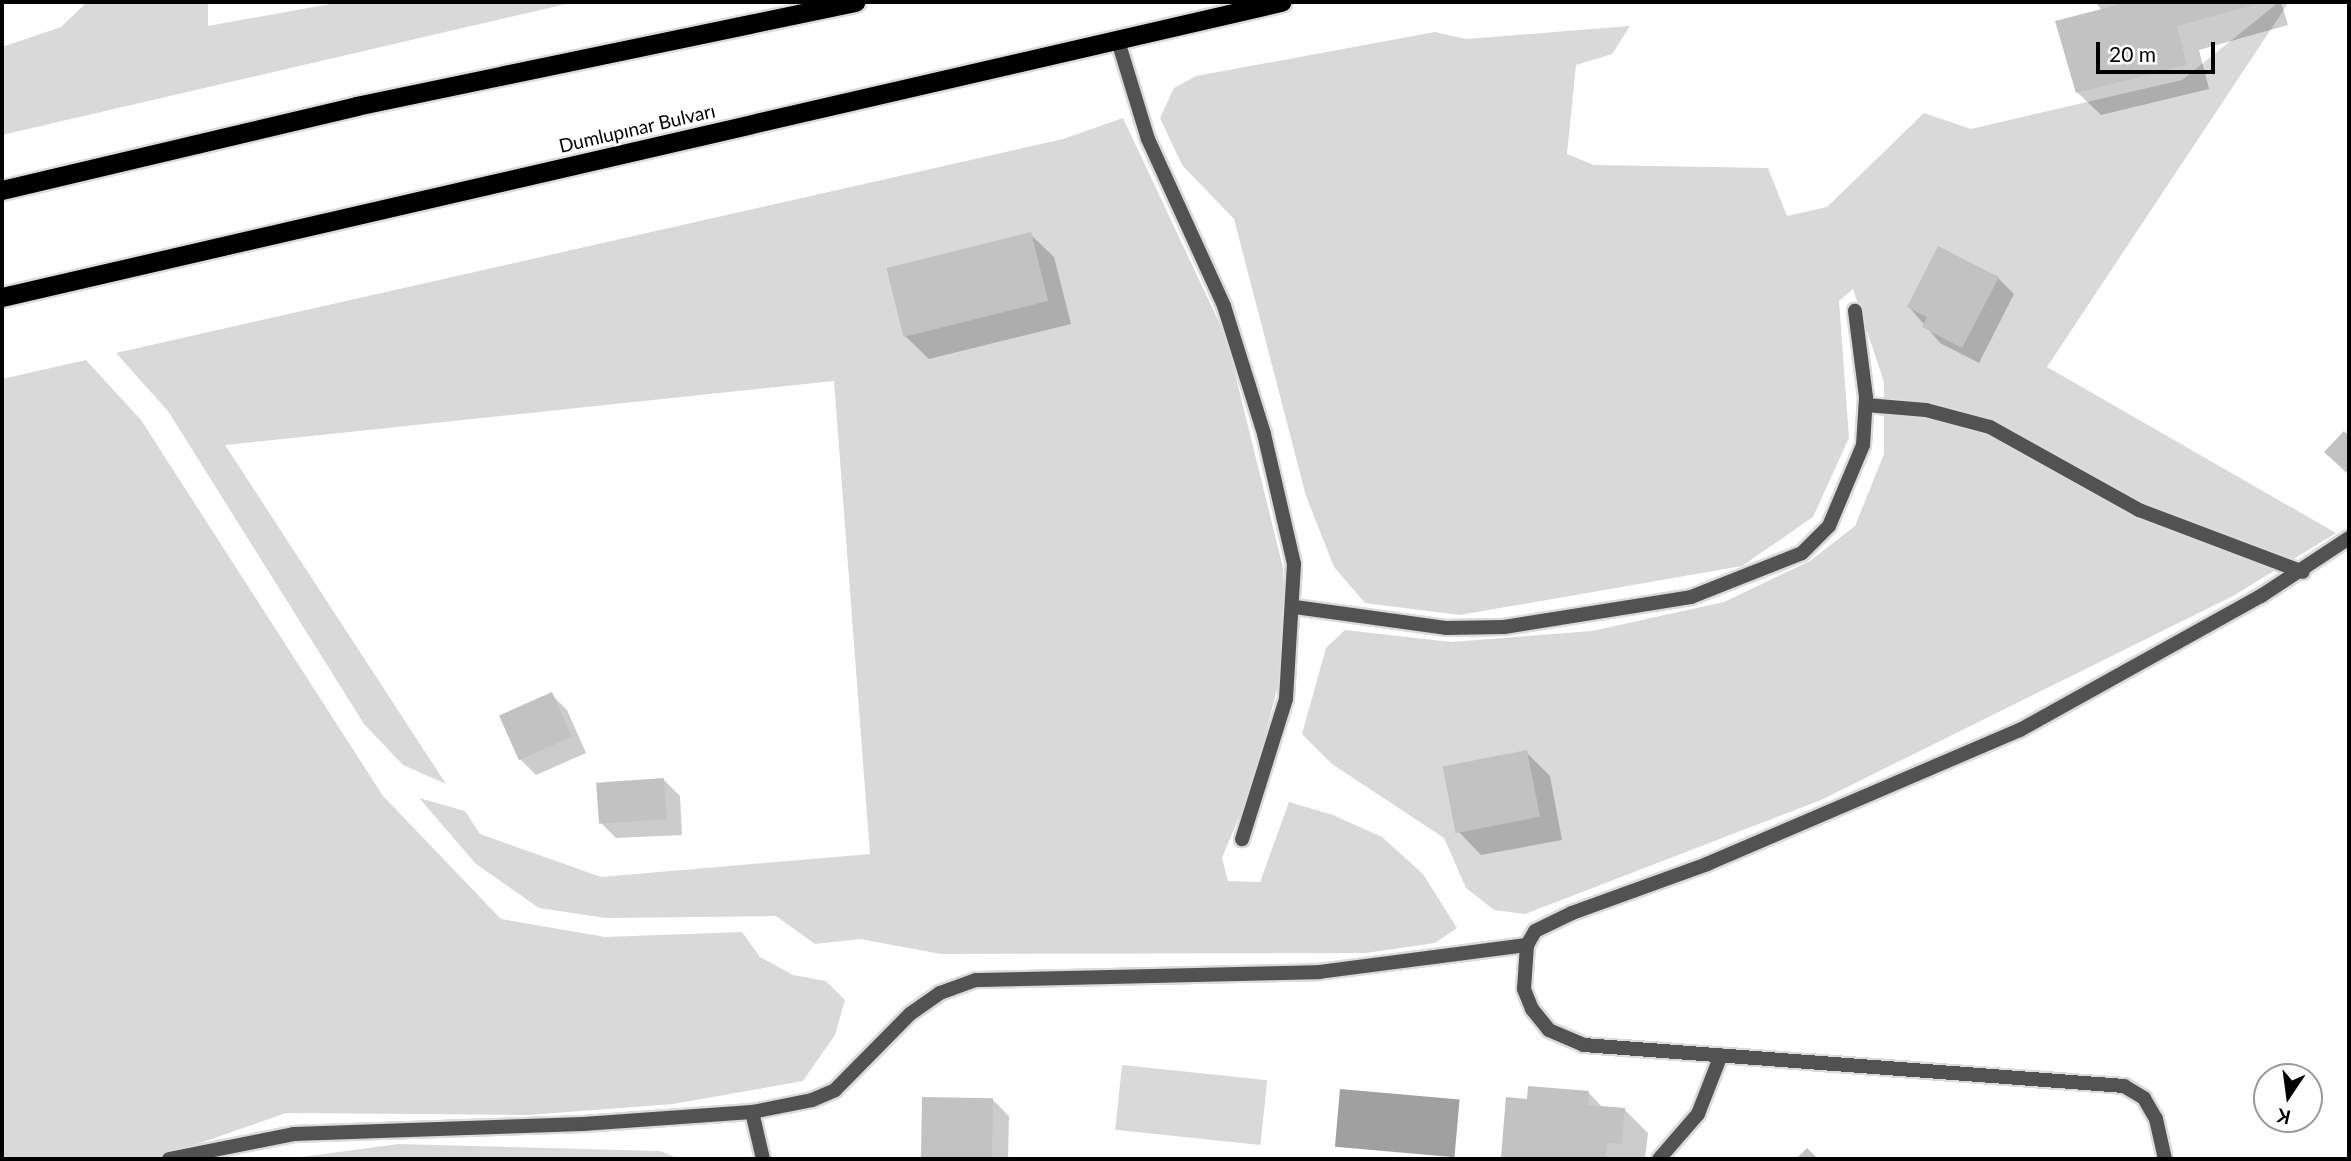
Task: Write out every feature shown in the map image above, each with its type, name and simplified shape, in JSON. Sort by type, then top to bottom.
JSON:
[{"type":"highway","points":[[2,190],[369,103],[855,2]]},
{"type":"highway","name":"Dumlupınar Bulvarı","points":[[2,297],[1281,2]]},
{"type":"street","points":[[1118,41],[1148,139],[1228,319],[1264,434],[1294,564],[1295,607],[1286,699],[1241,839]]},
{"type":"street","points":[[1295,607],[1446,628],[1504,627],[1691,597],[1757,575],[1802,553],[1829,526],[1863,445],[1866,405],[1855,311]]},
{"type":"street","points":[[1866,405],[1926,410],[1990,427],[2139,510],[2303,572]]},
{"type":"street","points":[[2165,1159],[2156,1119],[2144,1098],[2124,1086],[1584,1045],[1549,1030],[1524,989],[1527,945],[1535,931],[1572,913],[1707,864],[2020,730],[2303,572],[2349,538]]},
{"type":"street","points":[[169,1159],[294,1134],[752,1112],[835,1090],[910,1014],[940,993],[976,980],[1319,972],[1527,945]]},
{"type":"street","points":[[1659,1159],[1698,1114],[1721,1055]]},
{"type":"street","points":[[752,1112],[763,1159]]},
{"type":"shaded area","points":[[87,2],[208,2],[208,26],[341,2],[575,2],[2,135],[2,47],[61,27]]},
{"type":"shaded area","points":[[2279,2],[2289,2],[2047,367],[2336,533],[2233,596],[1821,800],[1525,914],[1494,910],[1466,888],[1444,838],[1332,764],[1302,734],[1326,648],[1345,630],[1451,642],[1592,631],[1724,602],[1810,561],[1855,526],[1884,454],[1884,382],[1853,289],[1839,301],[1849,438],[1813,517],[1742,566],[1460,615],[1365,603],[1334,567],[1306,496],[1234,219],[1182,165],[1160,118],[1174,88],[1196,76],[1435,32],[1466,39],[1630,26],[1612,54],[1576,65],[1567,154],[1594,165],[1768,168],[1787,216],[1827,207],[1924,113],[1971,129],[2182,80]]},
{"type":"shaded area","points":[[1123,118],[1226,337],[1283,568],[1288,648],[1251,788],[1222,858],[1228,881],[1260,882],[1289,802],[1333,815],[1382,837],[1423,874],[1457,928],[1435,943],[1366,953],[941,954],[860,939],[815,944],[776,916],[606,918],[539,908],[476,864],[419,798],[465,811],[480,834],[601,877],[870,854],[834,381],[225,445],[446,784],[403,765],[364,724],[168,411],[116,353],[1063,139]]},
{"type":"shaded area","points":[[86,360],[141,420],[383,796],[501,919],[605,937],[742,932],[760,957],[793,975],[826,981],[845,1000],[835,1035],[803,1081],[673,1104],[528,1115],[286,1113],[154,1159],[2,1159],[2,379]]},
{"type":"shaded area","points":[[1122,1065],[1267,1080],[1260,1145],[1115,1130]]},
{"type":"shaded area","points":[[1340,1089],[1460,1099],[1454,1157],[1335,1147]]},
{"type":"shaded area","points":[[398,1144],[660,1151],[680,1159],[287,1159]]},
{"type":"building","points":[[2129,2],[2261,3],[2177,26],[2187,65],[2076,93],[2055,21]]},
{"type":"building","points":[[1031,232],[1048,301],[904,337],[886,268]]},
{"type":"building","points":[[1938,246],[1999,277],[1962,348],[1922,327],[1927,317],[1907,307]]},
{"type":"building","points":[[2344,431],[2349,436],[2349,475],[2324,452]]},
{"type":"building","points":[[552,692],[572,737],[519,760],[499,716]]},
{"type":"building","points":[[1527,750],[1540,817],[1456,833],[1443,766]]},
{"type":"building","points":[[664,778],[667,819],[599,824],[596,783]]},
{"type":"building","points":[[1528,1086],[1589,1091],[1588,1105],[1625,1108],[1622,1144],[1607,1143],[1606,1159],[1501,1157],[1506,1097],[1527,1099]]},
{"type":"building","points":[[922,1097],[993,1098],[992,1159],[921,1159]]},
{"type":"building","points":[[1807,1148],[1818,1159],[1796,1159]]}]
